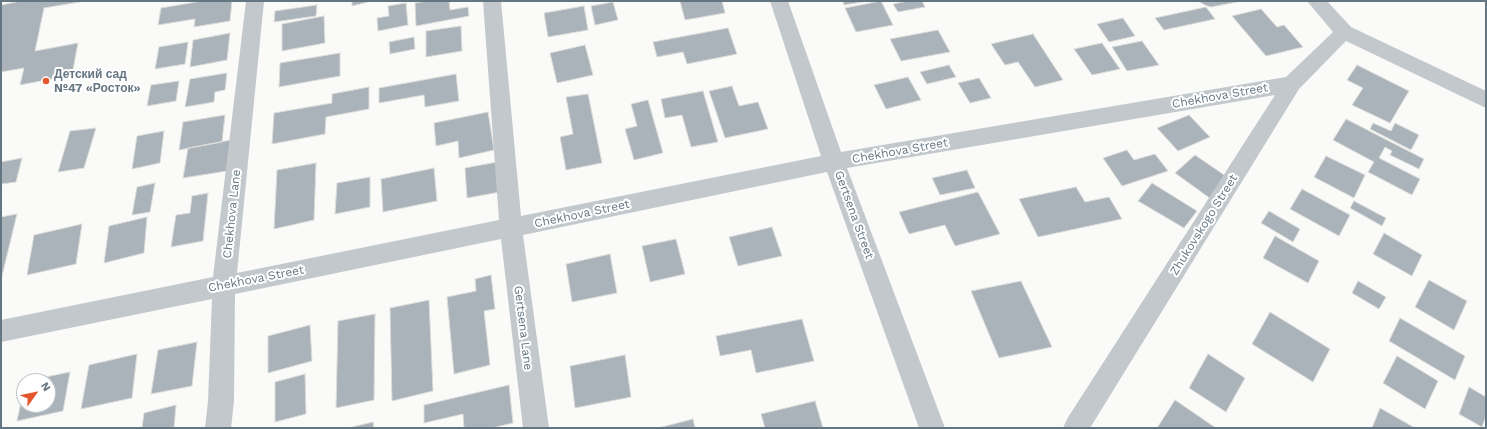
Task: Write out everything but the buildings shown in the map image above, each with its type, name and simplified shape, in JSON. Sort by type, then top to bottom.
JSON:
[{"type":"street","name":"Chekhova Lane","points":[[218,428],[221,401],[224,286],[255,1]]},
{"type":"street","points":[[492,1],[510,229]]},
{"type":"street","name":"Gertsena Street","points":[[779,1],[834,162],[932,428]]},
{"type":"street","points":[[1316,1],[1344,32],[1486,100]]},
{"type":"street","name":"Zhukovskogo Street","points":[[1076,428],[1292,84],[1344,32]]},
{"type":"street","name":"Chekhova Street","points":[[1,331],[510,229],[834,162],[1292,84]]},
{"type":"street","name":"Gertsena Lane","points":[[510,229],[536,428]]},
{"type":"place","name":"Детский сад №47 «Росток»","points":[[46,81]]}]
